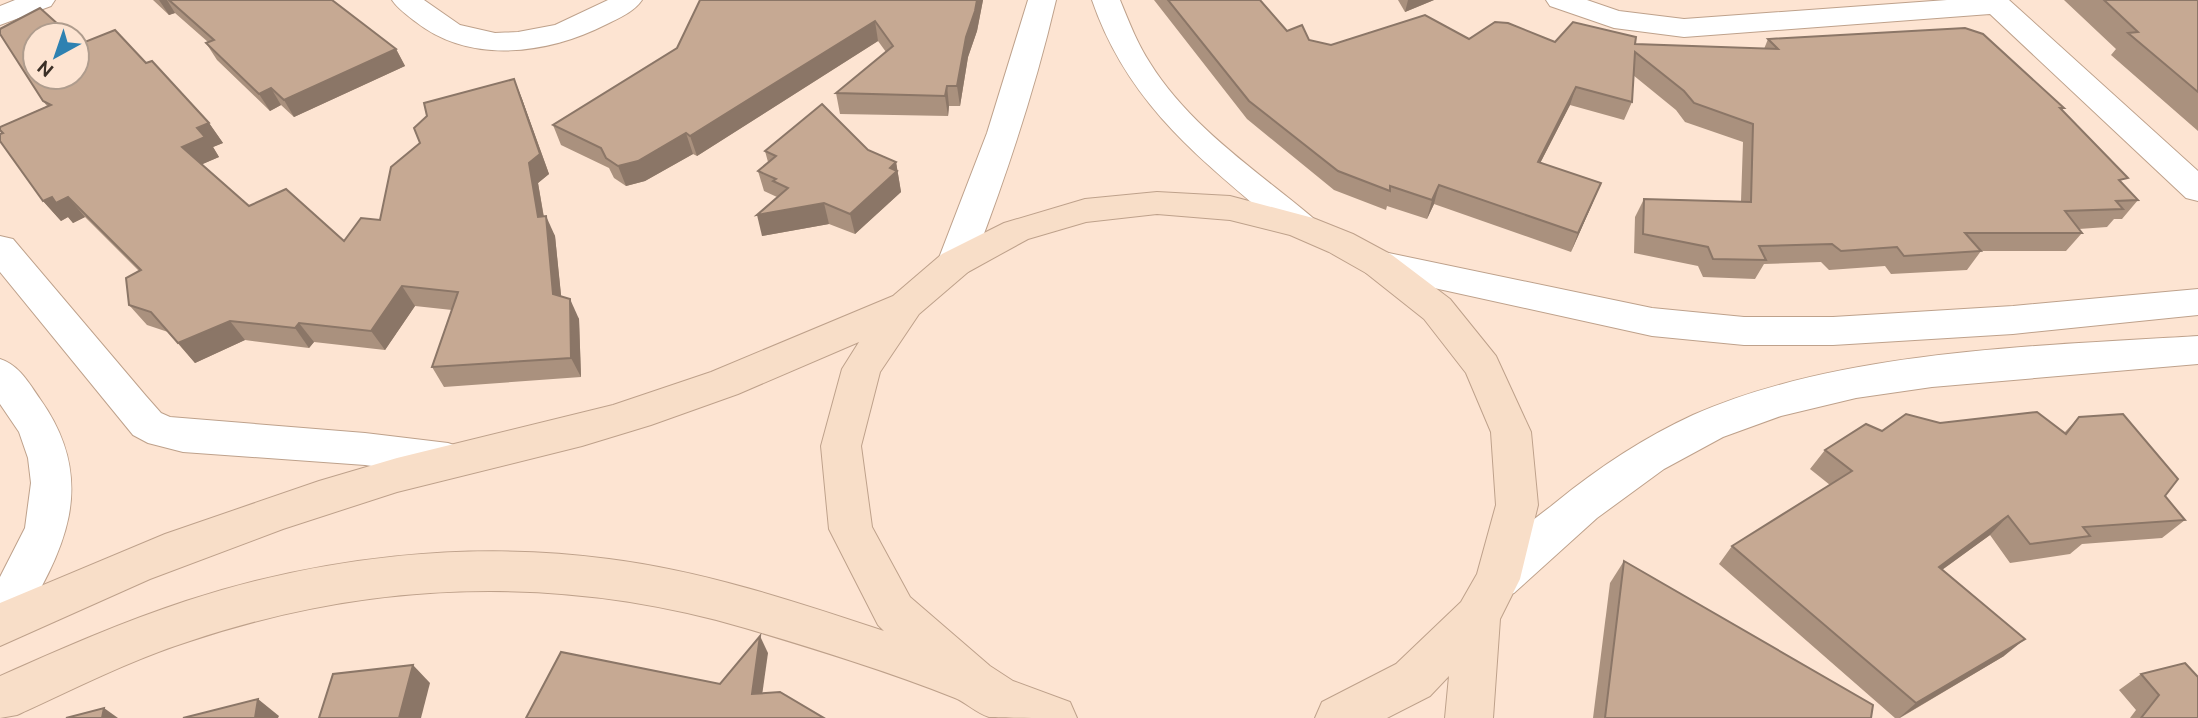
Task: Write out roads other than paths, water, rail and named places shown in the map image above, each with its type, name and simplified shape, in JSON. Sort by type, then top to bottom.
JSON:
[{"type":"street","points":[[0,16],[41,0]]},
{"type":"street","points":[[406,0],[449,31],[490,42],[527,42],[583,24],[628,0]]},
{"type":"street","points":[[955,263],[1007,126],[1042,0]]},
{"type":"street","points":[[1106,0],[1126,51],[1146,82],[1173,113],[1300,226]]},
{"type":"street","points":[[1560,0],[1614,19],[1684,28],[1995,3],[2198,190]]},
{"type":"street","points":[[997,699],[894,611],[851,529],[841,446],[861,369],[906,305],[955,263],[1016,231],[1084,211],[1157,203],[1230,208],[1300,226],[1341,243],[1379,264],[1437,309],[1482,366],[1511,432],[1517,505],[1487,597],[1469,718]]},
{"type":"street","points":[[0,248],[132,407],[147,424],[162,432],[196,437],[365,449],[448,460]]},
{"type":"street","points":[[1379,264],[1651,322],[1744,331],[1833,331],[2014,320],[2198,302]]},
{"type":"street","points":[[0,625],[149,559],[290,508],[448,460],[612,421],[718,386],[906,305]]},
{"type":"street","points":[[1339,718],[1413,680],[1487,597],[1556,526],[1614,480],[1675,442],[1742,413],[1811,391],[1885,377],[2049,360],[2198,350]]},
{"type":"street","points":[[0,374],[38,430],[53,476],[49,521],[33,566],[0,616]]},
{"type":"street","points":[[0,699],[144,638],[215,613],[382,576],[463,571],[546,572],[609,578],[737,606],[1053,718]]}]
